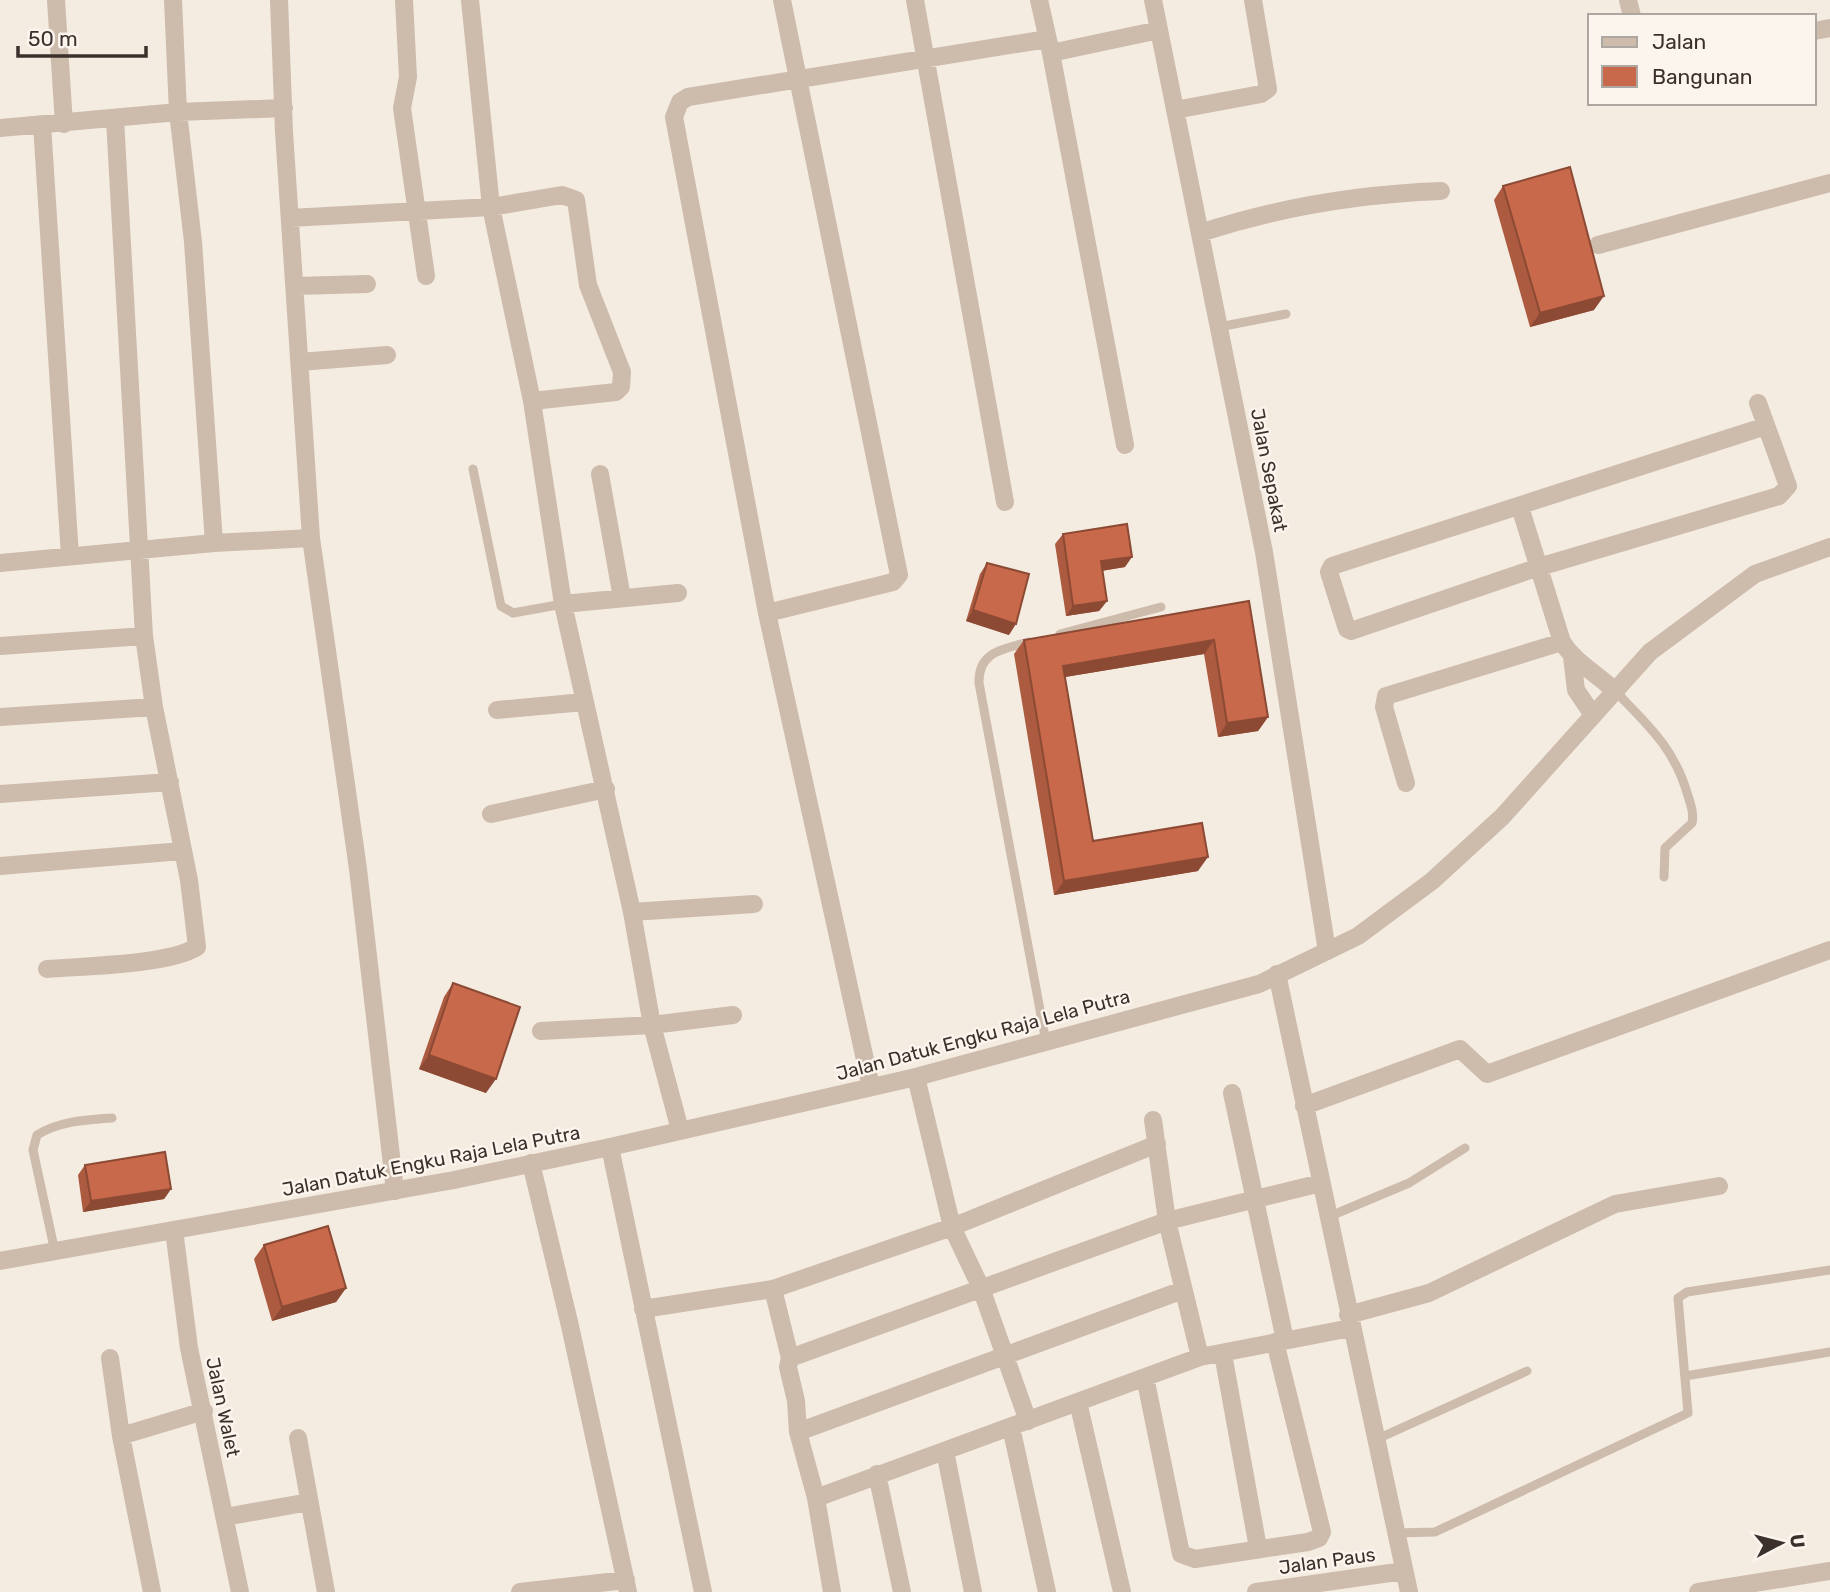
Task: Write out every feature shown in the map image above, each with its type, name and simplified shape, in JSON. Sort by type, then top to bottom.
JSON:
[{"type":"street","points":[[56,0],[64,124]]},
{"type":"street","points":[[173,0],[178,112],[192,242],[214,543]]},
{"type":"street","points":[[279,0],[311,538],[358,869],[395,1191]]},
{"type":"street","points":[[404,0],[408,77],[402,108],[426,276]]},
{"type":"street","points":[[470,0],[491,206],[532,401],[563,604],[606,789],[652,1025],[680,1130]]},
{"type":"street","points":[[767,613],[893,582],[899,575],[782,0]]},
{"type":"street","points":[[915,0],[928,59],[1005,502]]},
{"type":"street","points":[[1039,0],[1125,445]]},
{"type":"street","name":"Jalan Sepakat","points":[[1153,0],[1264,552],[1327,951]]},
{"type":"street","points":[[1175,110],[1261,94],[1268,89],[1252,0]]},
{"type":"street","points":[[871,1087],[767,613],[674,117],[680,102],[688,97],[928,59],[1049,46],[1159,30]]},
{"type":"street","points":[[0,128],[178,112],[284,108]]},
{"type":"street","points":[[47,969],[147,960],[188,952],[197,947],[195,914],[154,707],[144,636],[115,119]]},
{"type":"street","points":[[42,125],[70,556]]},
{"type":"street","points":[[1598,245],[1830,183]]},
{"type":"street","points":[[1200,233],[1245,219],[1374,197],[1441,191]]},
{"type":"street","points":[[290,218],[491,206],[562,195],[576,200],[588,285],[622,372],[621,387],[616,391],[532,401]]},
{"type":"street","points":[[295,286],[367,284]]},
{"type":"street","points":[[300,362],[387,355]]},
{"type":"street","points":[[1758,403],[1788,486],[1783,494],[1539,567],[1352,631],[1347,629],[1329,572],[1332,566],[1766,426]]},
{"type":"street","points":[[600,474],[622,598]]},
{"type":"street","points":[[1520,507],[1567,650],[1576,690],[1593,715]]},
{"type":"street","points":[[0,563],[214,543],[311,538]]},
{"type":"street","name":"Jalan Datuk Engku Raja Lela Putra","points":[[0,1261],[395,1191],[610,1147],[916,1077],[1259,984],[1358,936],[1432,881],[1502,817],[1650,652],[1755,574],[1830,547]]},
{"type":"street","points":[[563,604],[678,593]]},
{"type":"street","points":[[0,646],[144,636]]},
{"type":"street","points":[[1567,650],[1598,673],[1616,691]]},
{"type":"street","points":[[1406,783],[1384,707],[1388,694],[1567,650]]},
{"type":"street","points":[[497,710],[584,702]]},
{"type":"street","points":[[0,717],[154,707]]},
{"type":"street","points":[[0,794],[170,782]]},
{"type":"street","points":[[491,814],[606,789]]},
{"type":"street","points":[[0,866],[182,851]]},
{"type":"street","points":[[632,912],[754,904]]},
{"type":"street","points":[[1304,1106],[1460,1049],[1487,1074],[1830,950]]},
{"type":"street","points":[[1277,974],[1349,1322],[1409,1592]]},
{"type":"street","points":[[541,1031],[652,1025],[733,1015]]},
{"type":"street","points":[[916,1077],[952,1227],[981,1288],[1005,1357],[1020,1424],[1046,1592]]},
{"type":"street","points":[[1145,1377],[1181,1554],[1195,1559],[1308,1542],[1319,1538],[1322,1532],[1280,1341],[1233,1093]]},
{"type":"street","points":[[1153,1120],[1167,1221],[1200,1357]]},
{"type":"street","points":[[643,1309],[773,1289],[952,1227],[1157,1144]]},
{"type":"street","points":[[610,1147],[703,1592]]},
{"type":"street","points":[[520,1592],[627,1586],[531,1163]]},
{"type":"street","points":[[790,1357],[1167,1221],[1321,1183]]},
{"type":"street","points":[[816,1498],[1200,1357],[1280,1341],[1349,1322],[1429,1293],[1615,1204],[1719,1186]]},
{"type":"street","name":"Jalan Walet","points":[[174,1230],[189,1348],[240,1592]]},
{"type":"street","points":[[773,1289],[790,1357],[788,1367],[796,1401],[798,1432],[816,1498],[832,1592]]},
{"type":"street","points":[[798,1432],[1183,1290]]},
{"type":"street","points":[[1223,1354],[1258,1548]]},
{"type":"street","points":[[110,1358],[121,1436],[152,1592]]},
{"type":"street","points":[[1078,1402],[1122,1592]]},
{"type":"street","points":[[121,1436],[204,1411]]},
{"type":"street","points":[[298,1438],[326,1592]]},
{"type":"street","points":[[945,1451],[973,1592]]},
{"type":"street","points":[[877,1474],[902,1592]]},
{"type":"street","points":[[225,1517],[309,1502]]},
{"type":"street","name":"Jalan Paus","points":[[1256,1592],[1325,1588],[1404,1571]]},
{"type":"street","points":[[1698,1592],[1830,1571]]},
{"type":"lane","points":[[1219,327],[1286,314]]},
{"type":"lane","points":[[473,469],[501,606],[513,612],[563,604]]},
{"type":"lane","points":[[1047,638],[1161,607]]},
{"type":"lane","points":[[1034,641],[996,651],[984,659],[979,670],[1046,1042]]},
{"type":"lane","points":[[1616,691],[1676,760],[1693,812],[1692,823],[1665,848],[1664,877]]},
{"type":"lane","points":[[54,1252],[33,1150],[37,1135],[51,1127],[75,1121],[112,1118]]},
{"type":"lane","points":[[1328,1217],[1409,1182],[1465,1148]]},
{"type":"lane","points":[[1396,1534],[1435,1532],[1688,1413],[1678,1298],[1687,1292],[1830,1270]]},
{"type":"lane","points":[[1685,1376],[1830,1352]]},
{"type":"lane","points":[[1375,1440],[1527,1371]]},
{"type":"building","points":[[1570,167],[1604,296],[1540,313],[1503,186]]},
{"type":"building","points":[[1127,524],[1132,557],[1101,561],[1107,601],[1073,606],[1063,534]]},
{"type":"building","points":[[987,563],[1029,574],[1016,624],[973,610]]},
{"type":"building","points":[[1249,601],[1268,717],[1227,723],[1214,640],[1063,666],[1093,841],[1202,823],[1208,857],[1064,881],[1024,640]]},
{"type":"building","points":[[453,983],[520,1007],[496,1079],[429,1055]]},
{"type":"building","points":[[165,1152],[171,1189],[91,1201],[85,1165]]},
{"type":"building","points":[[328,1226],[346,1288],[282,1307],[264,1245]]}]
